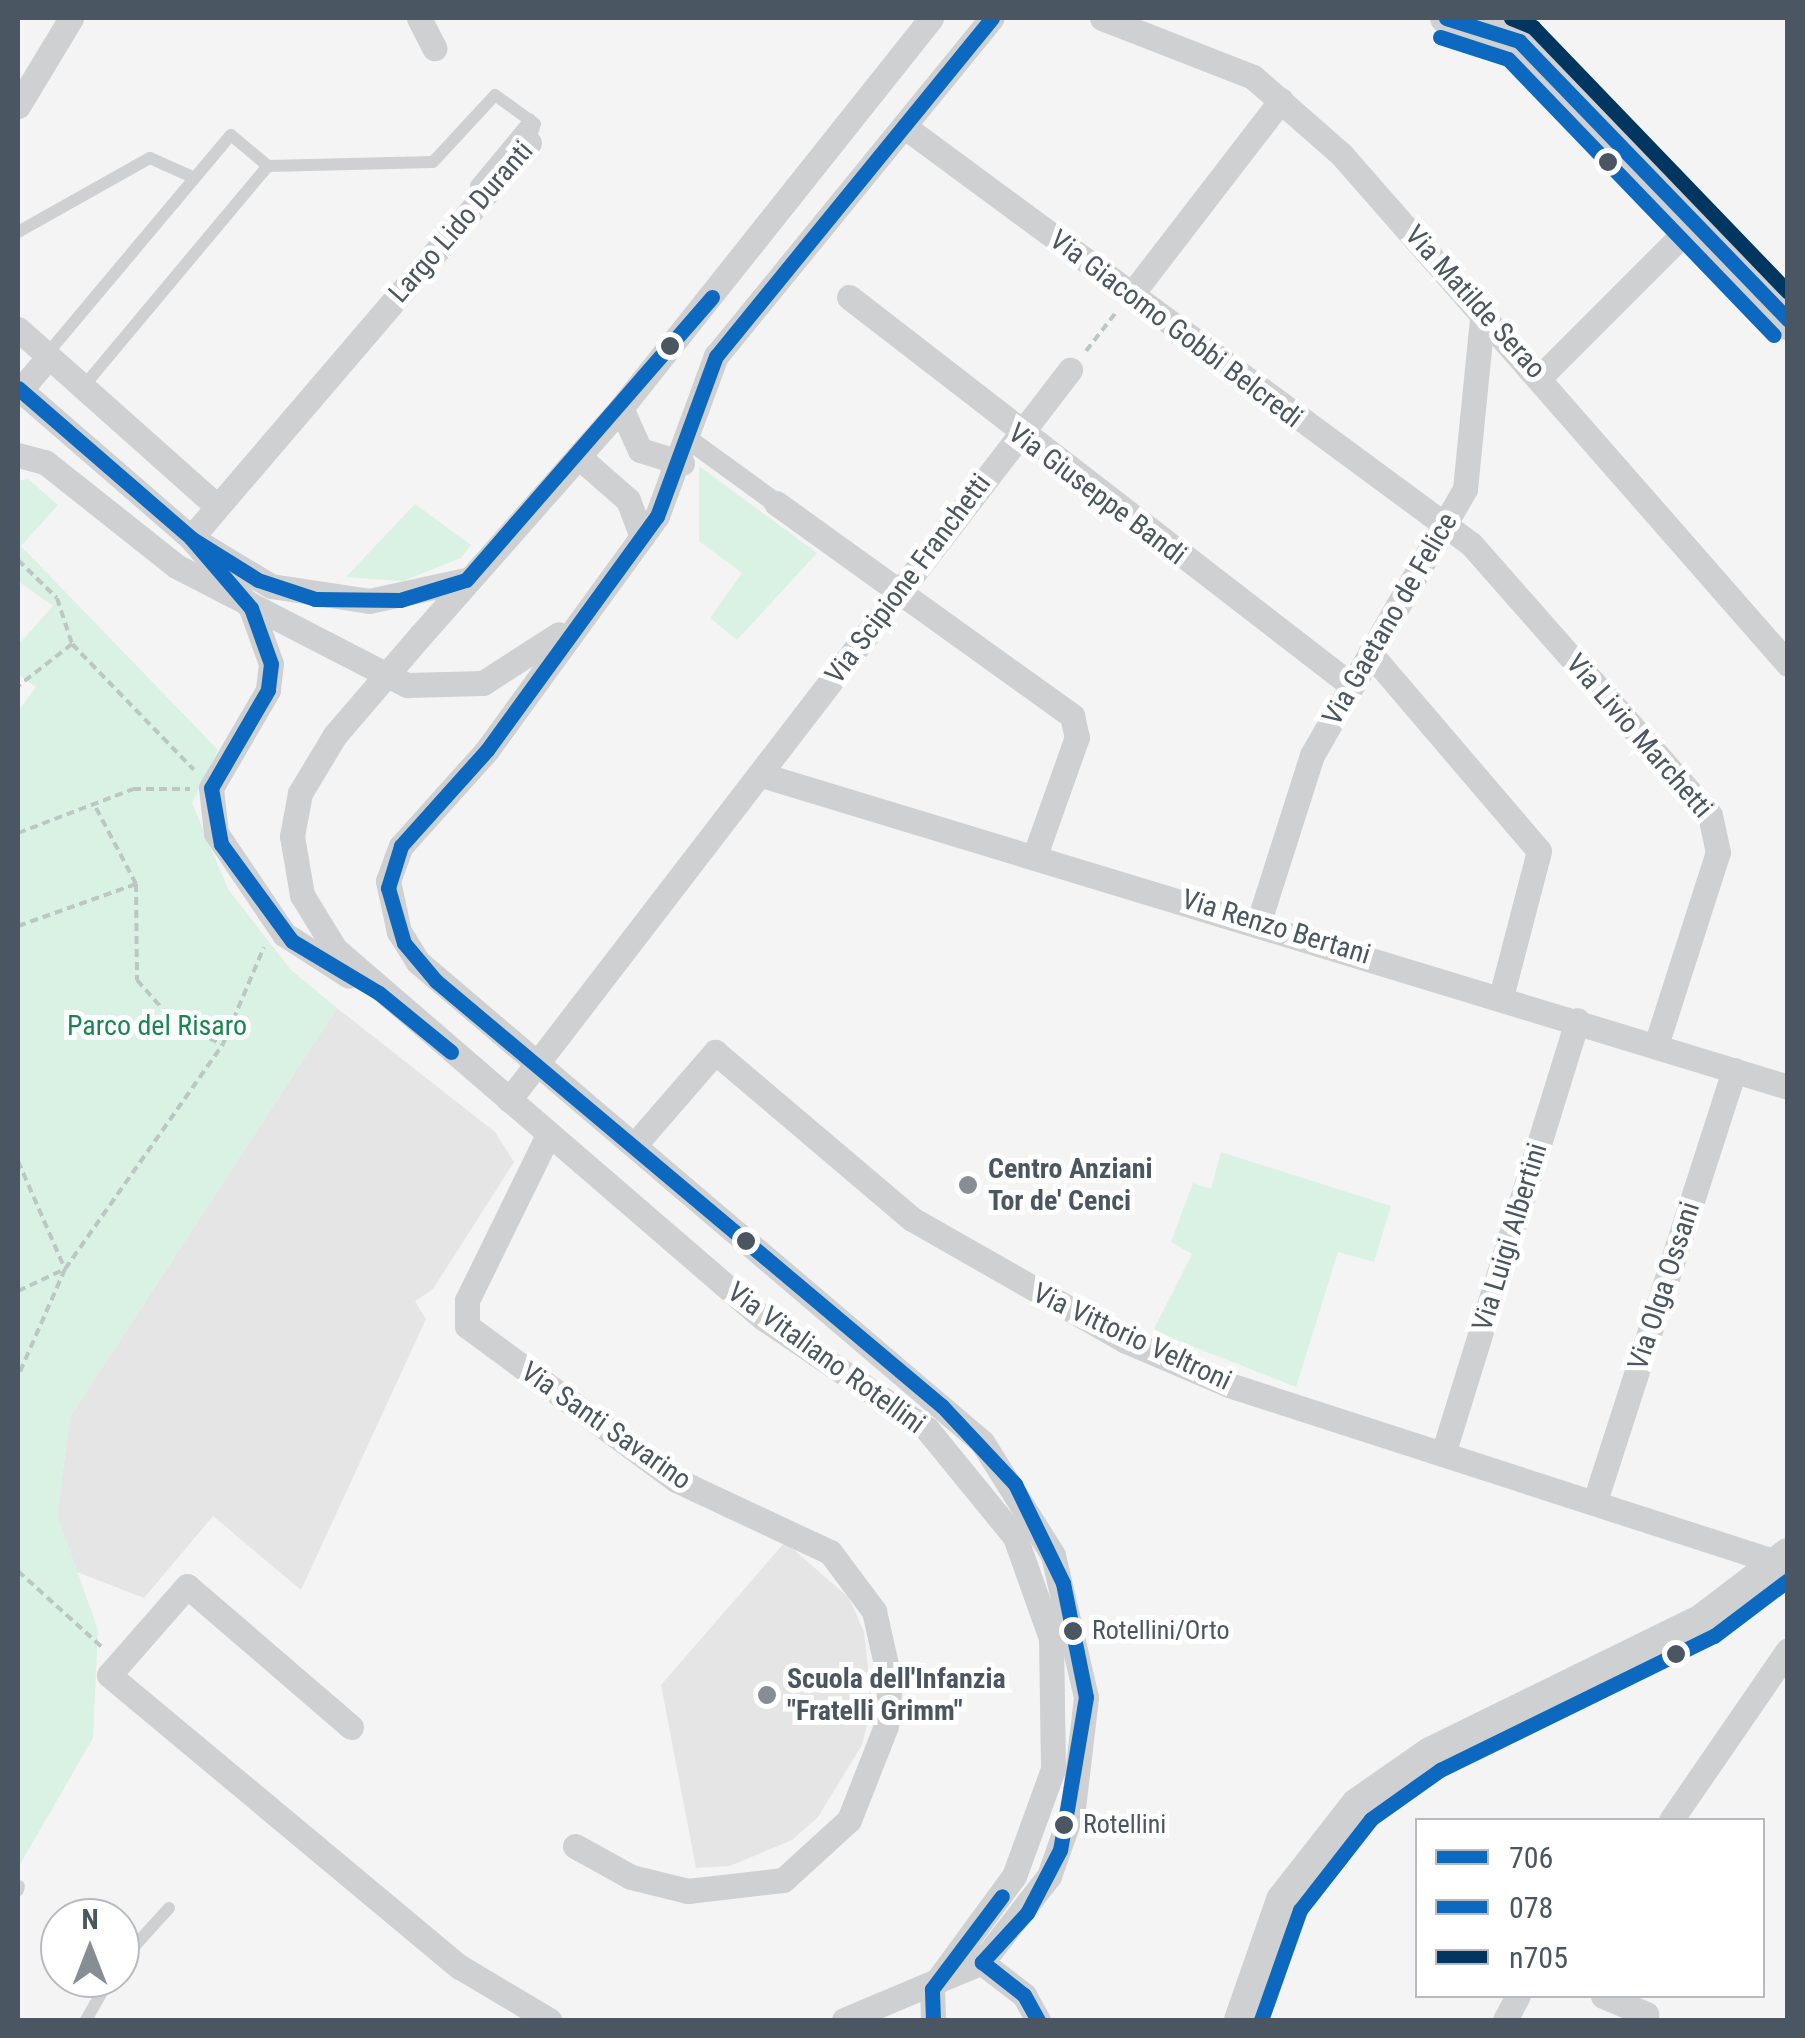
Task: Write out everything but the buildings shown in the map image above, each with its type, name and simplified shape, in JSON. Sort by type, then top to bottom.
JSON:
[{"type":"main road","points":[[1508,29],[1788,321]]},
{"type":"street","points":[[18,106],[70,18]]},
{"type":"street","points":[[419,18],[434,48]]},
{"type":"street","points":[[380,993],[328,940],[295,873],[296,808],[336,735],[466,580],[621,408],[931,18]]},
{"type":"street","points":[[18,455],[45,462],[176,566],[384,676],[448,690],[512,670],[592,604],[642,536],[685,452],[720,350],[909,130],[992,18]]},
{"type":"street","name":"Via Matilde Serao","points":[[1102,18],[1241,72],[1280,100],[1542,376],[1788,664]]},
{"type":"street","points":[[1446,18],[1508,29]]},
{"type":"street","points":[[1131,295],[1280,100]]},
{"type":"street","name":"Via Giacomo Gobbi Belcredi","points":[[909,130],[1446,524]]},
{"type":"street","name":"Largo Lido Duranti","points":[[192,538],[530,131]]},
{"type":"street","points":[[1542,376],[1692,225]]},
{"type":"street","name":"Via Giuseppe Bandi","points":[[848,297],[1018,434],[1350,685]]},
{"type":"street","name":"Via Gaetano de Felice","points":[[1259,921],[1304,775],[1350,685],[1446,524],[1469,474],[1482,310]]},
{"type":"street","points":[[18,329],[43,361],[83,388],[217,506]]},
{"type":"street","points":[[43,361],[18,390],[192,538],[258,580],[315,599],[400,600],[466,580]]},
{"type":"street","name":"Via Scipione Franchetti","points":[[508,1100],[762,776],[896,590],[1070,370]]},
{"type":"street","points":[[621,408],[640,450],[685,452],[776,504],[1074,719],[1076,740],[1035,855]]},
{"type":"street","points":[[578,457],[630,504],[642,536]]},
{"type":"street","name":"Via Livio Marchetti","points":[[1446,524],[1714,823],[1716,858],[1656,1045]]},
{"type":"street","points":[[192,538],[251,608],[270,686],[211,788],[221,844],[277,926],[380,993]]},
{"type":"street","name":"Via Vitaliano Rotellini","points":[[592,604],[487,750],[396,854],[388,888],[410,953],[638,1142],[998,1461],[1047,1542],[1080,1642],[1084,1740],[1068,1826],[1027,1913],[932,1989],[844,2020]]},
{"type":"street","points":[[1370,653],[1539,851],[1501,997]]},
{"type":"street","name":"Via Renzo Bertani","points":[[762,776],[1259,921],[1788,1087]]},
{"type":"street","name":"Via Vitaliano Rotellini","points":[[380,993],[799,1343],[927,1429],[971,1474],[1015,1536],[1046,1613],[1058,1700],[1044,1801],[1014,1876],[972,1955]]},
{"type":"street","name":"Via Luigi Albertini","points":[[1443,1454],[1577,1020]]},
{"type":"street","name":"Via Vittorio Veltroni","points":[[638,1142],[715,1052],[897,1207],[1010,1278],[1192,1371],[1785,1565]]},
{"type":"street","name":"Via Olga Ossani","points":[[1595,1502],[1734,1070]]},
{"type":"street","name":"Via Santi Savarino","points":[[548,1135],[467,1300],[467,1326],[676,1480],[830,1552],[874,1611],[890,1682],[886,1726],[848,1820],[783,1880],[688,1891],[631,1877],[575,1846]]},
{"type":"street","points":[[799,1343],[826,1305]]},
{"type":"street","points":[[1240,2020],[1282,1900],[1357,1804],[1430,1753],[1703,1619],[1785,1565]]},
{"type":"street","points":[[351,1727],[187,1586],[109,1675],[460,1967],[549,2020]]},
{"type":"street","points":[[1672,1818],[1788,1650]]},
{"type":"street","points":[[972,1955],[1038,2020]]},
{"type":"street","points":[[932,1989],[933,2020]]},
{"type":"street","points":[[1504,2020],[1517,1998]]},
{"type":"street","points":[[1608,1998],[1646,2014]]},
{"type":"lane","name":"Largo Lido Duranti","points":[[268,166],[433,162],[495,95],[530,131]]},
{"type":"lane","points":[[476,184],[530,131]]},
{"type":"lane","points":[[43,361],[190,176],[231,135],[268,166],[83,388]]},
{"type":"lane","points":[[18,232],[150,158],[190,176]]},
{"type":"lane","points":[[140,1940],[169,1908]]},
{"type":"lane","points":[[86,2020],[99,1998]]},
{"type":"path","points":[[1070,370],[1131,295]]},
{"type":"path","points":[[18,560],[57,598],[72,644],[211,788]]},
{"type":"path","points":[[18,686],[72,644]]},
{"type":"path","points":[[18,833],[134,789],[211,788]]},
{"type":"path","points":[[94,804],[136,884],[137,980],[174,1022],[223,1044]]},
{"type":"path","points":[[18,926],[136,884]]},
{"type":"path","points":[[18,1376],[65,1269],[223,1044],[277,926]]},
{"type":"path","points":[[18,1161],[65,1269]]},
{"type":"path","points":[[18,1291],[65,1269]]},
{"type":"path","points":[[18,1571],[119,1662]]},
{"type":"shaded area","points":[[337,1008],[495,1132],[514,1162],[433,1289],[415,1301],[426,1319],[301,1590],[213,1516],[144,1598],[77,1572],[57,1515],[70,1417]]},
{"type":"shaded area","name":"Scuola dell'Infanzia \"Fratelli Grimm\"","points":[[785,1542],[849,1598],[864,1632],[872,1705],[862,1745],[818,1817],[792,1840],[730,1866],[696,1868],[661,1685]]},
{"type":"green space","points":[[699,466],[817,553],[737,640],[710,618],[742,573],[699,541]]},
{"type":"green space","name":"Parco del Risaro","points":[[28,479],[58,505],[21,546],[218,750],[192,803],[228,889],[291,970],[337,1008],[70,1417],[57,1514],[98,1630],[93,1738],[18,1868],[18,711],[36,687],[18,674],[18,645],[53,606],[18,581],[18,481]]},
{"type":"green space","points":[[415,504],[471,545],[461,558],[403,581],[346,577]]},
{"type":"green space","points":[[1221,1152],[1391,1206],[1374,1262],[1338,1252],[1296,1387],[1153,1331],[1192,1254],[1171,1242],[1193,1183],[1211,1189]]},
{"type":"transit line","name":"706","points":[[992,18],[716,356],[657,516],[487,750],[401,846],[388,888],[404,943],[436,981],[942,1406],[1015,1484],[1063,1583],[1086,1697],[1060,1850],[1027,1913],[982,1962],[1024,1995],[1038,2020]]},
{"type":"transit line","name":"706","points":[[1446,18],[1519,41],[1788,320]]},
{"type":"transit line","name":"n705","points":[[1511,18],[1533,27],[1788,292]]},
{"type":"transit line","name":"078","points":[[1440,37],[1508,59],[1774,335]]},
{"type":"transit line","name":"706","points":[[18,388],[191,538],[258,580],[315,599],[400,600],[466,580],[712,297]]},
{"type":"transit line","name":"706","points":[[191,538],[251,608],[271,664],[268,690],[211,788],[221,844],[292,941],[379,993],[451,1052]]},
{"type":"transit line","name":"078","points":[[1261,2020],[1300,1910],[1371,1819],[1440,1770],[1714,1636],[1788,1580]]},
{"type":"transit line","name":"706","points":[[933,2020],[932,1989],[1002,1896]]},
{"type":"place","name":"Centro Anziani Tor de' Cenci","points":[[968,1185]]},
{"type":"place","name":"Rotellini/Orto","points":[[1073,1631]]},
{"type":"place","name":"Scuola dell'Infanzia \"Fratelli Grimm\"","points":[[767,1695]]},
{"type":"place","name":"Rotellini","points":[[1064,1825]]}]
